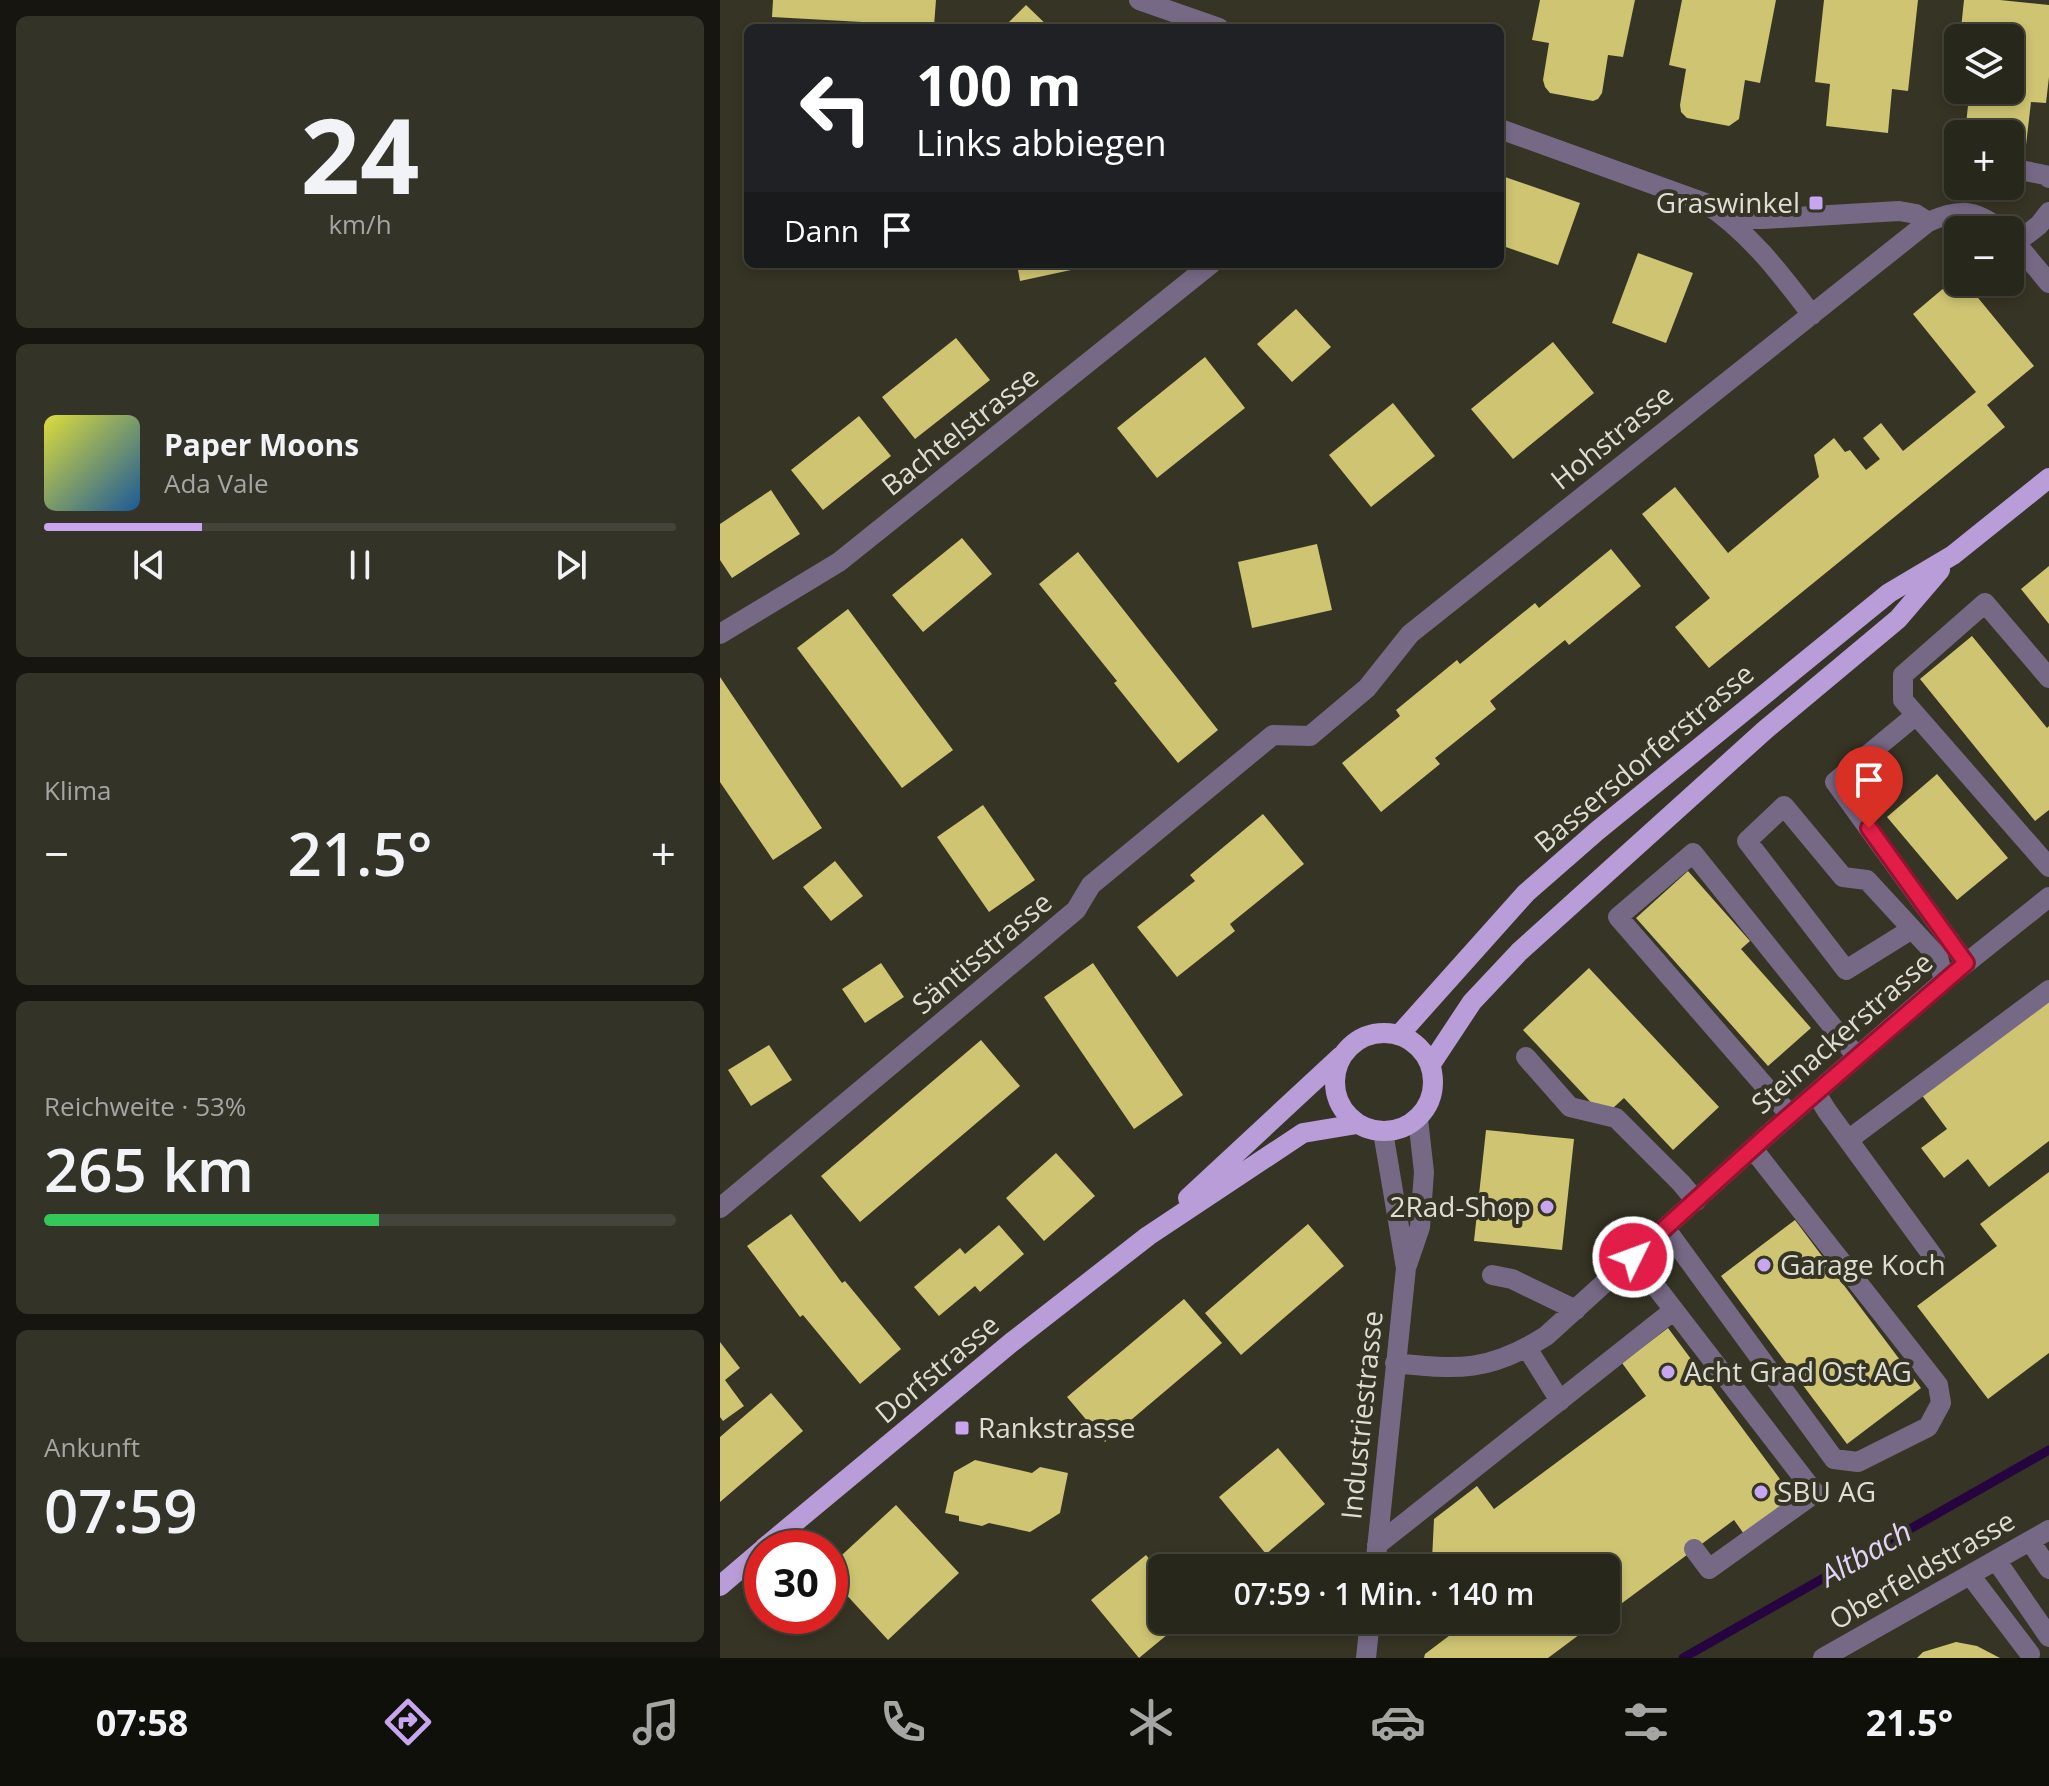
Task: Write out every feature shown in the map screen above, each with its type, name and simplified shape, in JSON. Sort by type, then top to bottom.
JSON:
[{"type":"main road","name":"Bassersdorferstrasse","points":[[1399,1035],[1526,893],[1597,831],[1889,593],[1953,555],[2049,478]]},
{"type":"main road","name":"Bassersdorferstrasse","points":[[1431,1064],[1472,1002],[1519,952],[1765,730],[1898,619],[1953,555]]},
{"type":"main road","points":[[1374,1034],[1399,1035],[1413,1041],[1431,1064],[1433,1093],[1428,1107],[1418,1119],[1396,1131],[1383,1132],[1357,1124],[1347,1115],[1335,1091],[1335,1079],[1343,1055],[1351,1045],[1374,1034]]},
{"type":"main road","name":"Dorfstrasse","points":[[1148,1236],[1343,1055]]},
{"type":"main road","name":"Dorfstrasse","points":[[786,1530],[1012,1342],[1148,1236],[1303,1133],[1357,1124]]},
{"type":"main road","name":"Dorfstrasse","points":[[720,1586],[744,1565]]},
{"type":"street","points":[[1139,0],[1208,24]]},
{"type":"street","points":[[1504,130],[1688,196],[1728,218],[1770,260],[1812,315]]},
{"type":"street","points":[[2024,171],[2049,178]]},
{"type":"street","points":[[1728,218],[1899,211],[1916,214],[1928,222]]},
{"type":"street","name":"Hohstrasse","points":[[1273,735],[1310,736],[1367,688],[1410,634],[1928,222],[1949,212],[1965,211],[1983,216]]},
{"type":"street","points":[[2024,231],[2039,225],[2049,212]]},
{"type":"street","name":"Hohstrasse","points":[[2024,254],[2049,283]]},
{"type":"street","name":"Bachtelstrasse","points":[[726,629],[839,562],[1206,268]]},
{"type":"street","points":[[2049,678],[1985,603],[1903,675],[1903,700],[2049,867]]},
{"type":"street","points":[[1916,715],[1835,782],[1966,963]]},
{"type":"street","name":"Säntisstrasse","points":[[720,1208],[1076,910],[1091,885],[1273,735]]},
{"type":"street","points":[[1912,929],[1846,970],[1747,841],[1784,806],[1843,877],[1867,880],[1938,957],[1944,981]]},
{"type":"street","points":[[1790,1115],[1618,917],[1693,853],[1857,1057]]},
{"type":"street","name":"Steinackerstrasse","points":[[1395,1363],[1440,1368],[1472,1367],[1504,1359],[1527,1348],[1576,1310],[1790,1115],[1944,981],[2049,897]]},
{"type":"street","points":[[1848,1140],[2049,990]]},
{"type":"street","points":[[1526,1057],[1570,1107],[1616,1118],[1696,1201]]},
{"type":"street","points":[[1816,1093],[1935,1259]]},
{"type":"street","name":"Industriestrasse","points":[[1376,1554],[1406,1268],[1420,1227],[1424,1172],[1418,1119]]},
{"type":"street","name":"Industriestrasse","points":[[1383,1132],[1406,1268]]},
{"type":"street","points":[[1665,1228],[1834,1459],[1858,1462],[1928,1427],[1941,1403],[1938,1385],[1753,1149]]},
{"type":"street","points":[[1633,1257],[1674,1310],[1748,1421],[1815,1493],[1709,1569],[1694,1549]]},
{"type":"street","points":[[1492,1275],[1512,1279],[1576,1310]]},
{"type":"street","points":[[1377,1545],[1674,1310]]},
{"type":"street","points":[[1527,1348],[1560,1401]]},
{"type":"street","name":"Oberfeldstrasse","points":[[1823,1658],[2049,1530]]},
{"type":"street","points":[[2030,1541],[2049,1569]]},
{"type":"street","points":[[1996,1560],[2049,1637]]},
{"type":"street","points":[[1970,1575],[2030,1654]]},
{"type":"street","points":[[1366,1658],[1369,1634]]},
{"type":"building","points":[[773,0],[936,0],[934,24],[772,17]]},
{"type":"building","points":[[1540,0],[1635,0],[1623,57],[1608,55],[1602,93],[1598,99],[1593,101],[1550,93],[1545,87],[1543,80],[1549,43],[1532,40]]},
{"type":"building","points":[[1682,0],[1776,0],[1760,83],[1745,80],[1739,119],[1729,126],[1687,118],[1681,112],[1686,69],[1669,65]]},
{"type":"building","points":[[1824,0],[1918,0],[1908,91],[1892,89],[1888,133],[1826,126],[1830,84],[1815,82]]},
{"type":"building","points":[[1964,0],[2049,5],[2046,103],[2031,102],[2026,145],[2024,120],[1966,120],[1968,104],[2024,104],[2024,24],[1961,24]]},
{"type":"building","points":[[1026,5],[1046,24],[1007,24]]},
{"type":"building","points":[[1505,177],[1580,203],[1558,265],[1504,246]]},
{"type":"building","points":[[1638,253],[1693,273],[1666,343],[1612,323]]},
{"type":"building","points":[[1018,268],[1080,268],[1020,281]]},
{"type":"building","points":[[1944,288],[1944,296],[1976,296],[2034,366],[1987,405],[2005,427],[1709,668],[1675,627],[1710,598],[1642,514],[1675,487],[1728,553],[1819,477],[1814,455],[1834,438],[1845,452],[1850,450],[1866,470],[1880,459],[1863,438],[1881,423],[1903,451],[1976,392],[1913,314]]},
{"type":"building","points":[[1296,309],[1331,347],[1292,382],[1257,344]]},
{"type":"building","points":[[956,338],[990,380],[915,439],[882,397]]},
{"type":"building","points":[[1553,342],[1594,393],[1513,459],[1471,409]]},
{"type":"building","points":[[1205,357],[1245,408],[1157,478],[1117,428]]},
{"type":"building","points":[[1393,403],[1435,456],[1371,507],[1329,455]]},
{"type":"building","points":[[859,416],[891,456],[823,510],[791,470]]},
{"type":"building","points":[[771,490],[800,534],[732,578],[720,560],[720,524]]},
{"type":"building","points":[[962,538],[992,574],[923,632],[892,595]]},
{"type":"building","points":[[1317,544],[1332,610],[1252,628],[1238,562]]},
{"type":"building","points":[[1611,549],[1641,586],[1569,645],[1565,640],[1490,701],[1496,709],[1435,758],[1440,764],[1381,812],[1342,763],[1400,716],[1396,710],[1457,660],[1460,664],[1535,603],[1539,608]]},
{"type":"building","points":[[1078,552],[1218,730],[1178,763],[1039,584]]},
{"type":"building","points":[[2049,566],[2049,624],[2021,589]]},
{"type":"building","points":[[848,609],[953,750],[902,788],[797,648]]},
{"type":"building","points":[[1972,636],[2047,728],[2049,726],[2049,810],[2035,821],[1920,679]]},
{"type":"building","points":[[720,677],[822,828],[773,860],[720,782]]},
{"type":"building","points":[[1937,774],[2008,858],[1957,900],[1887,817]]},
{"type":"building","points":[[983,805],[1035,880],[989,912],[937,837]]},
{"type":"building","points":[[1263,814],[1304,864],[1230,924],[1235,931],[1177,977],[1137,927],[1195,881],[1190,875]]},
{"type":"building","points":[[835,861],[863,896],[831,921],[803,887]]},
{"type":"building","points":[[1688,871],[1750,941],[1741,949],[1811,1028],[1768,1066],[1636,918]]},
{"type":"building","points":[[881,963],[904,997],[865,1023],[842,989]]},
{"type":"building","points":[[1093,963],[1183,1095],[1134,1129],[1044,997]]},
{"type":"building","points":[[1589,968],[1719,1107],[1673,1150],[1624,1098],[1613,1108],[1599,1111],[1523,1030]]},
{"type":"building","points":[[2049,998],[2049,1141],[1989,1187],[1968,1159],[1944,1178],[1921,1148],[1947,1129],[1921,1094]]},
{"type":"building","points":[[981,1040],[1020,1086],[860,1222],[821,1176]]},
{"type":"building","points":[[769,1045],[792,1080],[751,1106],[728,1070]]},
{"type":"building","points":[[1486,1130],[1574,1139],[1562,1250],[1474,1241]]},
{"type":"building","points":[[1056,1153],[1095,1196],[1044,1241],[1006,1198]]},
{"type":"building","points":[[2049,1172],[2049,1353],[1988,1399],[1917,1306],[1997,1246],[1980,1224]]},
{"type":"building","points":[[791,1214],[842,1283],[845,1281],[901,1349],[860,1384],[803,1315],[800,1317],[747,1246]]},
{"type":"building","points":[[1795,1220],[1921,1388],[1847,1444],[1721,1276]]},
{"type":"building","points":[[1308,1224],[1344,1266],[1241,1355],[1205,1313]]},
{"type":"building","points":[[999,1225],[1024,1254],[980,1292],[975,1286],[939,1316],[914,1287],[960,1248],[965,1254]]},
{"type":"building","points":[[1184,1299],[1222,1343],[1105,1442],[1067,1397]]},
{"type":"building","points":[[1668,1328],[1794,1498],[1744,1534],[1734,1520],[1620,1605],[1620,1554],[1432,1554],[1434,1519],[1477,1486],[1494,1509],[1646,1396],[1622,1363]]},
{"type":"building","points":[[720,1342],[740,1368],[725,1380],[744,1406],[723,1421],[720,1417]]},
{"type":"building","points":[[771,1393],[803,1431],[720,1502],[720,1437]]},
{"type":"building","points":[[1278,1448],[1325,1504],[1266,1554],[1219,1497]]},
{"type":"building","points":[[975,1460],[1032,1473],[1040,1467],[1068,1473],[1060,1513],[1030,1532],[989,1523],[982,1526],[959,1521],[959,1516],[945,1513],[954,1472]]},
{"type":"building","points":[[896,1505],[959,1573],[888,1640],[848,1597],[848,1549]]},
{"type":"building","points":[[1146,1555],[1148,1634],[1168,1634],[1139,1658],[1091,1600]]},
{"type":"building","points":[[1451,1634],[1580,1634],[1548,1658],[1424,1658]]},
{"type":"building","points":[[1956,1642],[1977,1646],[2000,1658],[1917,1658],[1923,1652]]},
{"type":"waterway","name":"Altbach","points":[[1683,1658],[2049,1450]]},
{"type":"place","name":"Graswinkel","points":[[1816,203]]},
{"type":"place","name":"2Rad-Shop","points":[[1547,1207]]},
{"type":"place","name":"Garage Koch","points":[[1764,1265]]},
{"type":"place","name":"Acht Grad Ost AG","points":[[1668,1372]]},
{"type":"place","name":"Rankstrasse","points":[[962,1428]]},
{"type":"place","name":"SBU AG","points":[[1761,1492]]},
{"type":"route","points":[[1633,1257],[1773,1130],[1966,963],[1869,828]]}]
